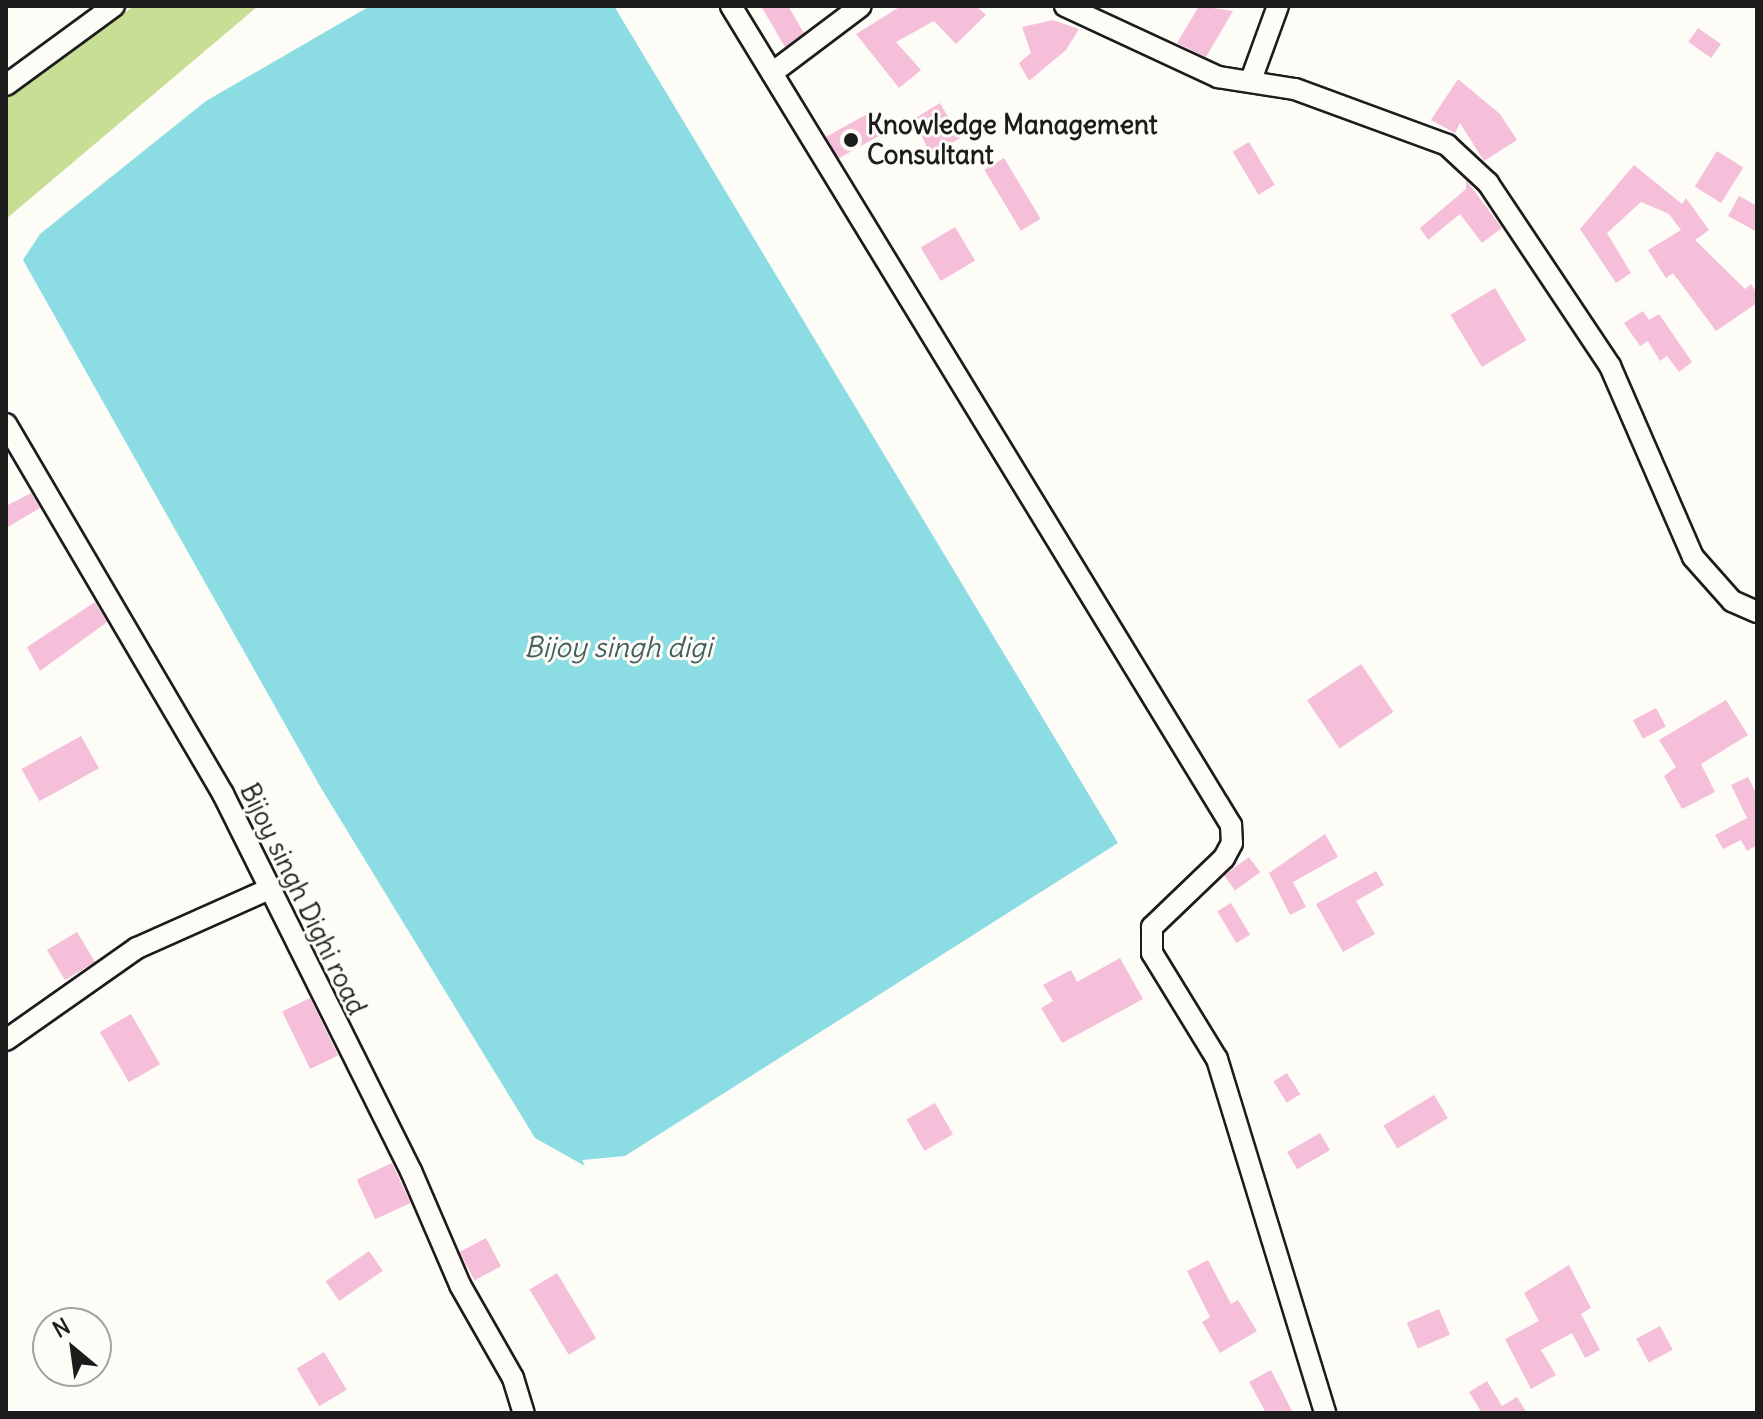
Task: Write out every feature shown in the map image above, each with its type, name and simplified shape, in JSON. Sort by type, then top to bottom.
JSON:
[{"type":"street","points":[[6,85],[114,6]]},
{"type":"street","points":[[731,6],[1231,825],[1232,843],[1224,858],[1152,927],[1152,953],[1217,1059],[1325,1413]]},
{"type":"street","points":[[772,73],[861,6]]},
{"type":"street","points":[[1065,6],[1218,77],[1295,89],[1447,145],[1488,183],[1610,366],[1693,557],[1732,601],[1757,612]]},
{"type":"street","points":[[1251,80],[1278,6]]},
{"type":"street","name":"Bijoy singh Dighi road","points":[[6,424],[223,794],[411,1171],[460,1285],[513,1378],[524,1413]]},
{"type":"street","points":[[6,1040],[137,948],[272,888]]},
{"type":"green space","points":[[134,6],[258,6],[6,219],[6,98]]},
{"type":"water","name":"Bijoy singh digi","points":[[370,6],[614,6],[1118,843],[625,1156],[582,1160],[585,1166],[535,1138],[321,788],[23,260],[40,234],[206,101]]},
{"type":"building","points":[[761,6],[788,6],[804,33],[785,47]]},
{"type":"building","points":[[901,6],[976,6],[986,15],[956,44],[934,21],[896,42],[921,70],[899,88],[856,34]]},
{"type":"building","points":[[1199,6],[1233,11],[1206,57],[1177,43]]},
{"type":"building","points":[[1053,20],[1079,29],[1066,50],[1029,81],[1019,63],[1031,53],[1022,27]]},
{"type":"building","points":[[1698,28],[1721,44],[1711,58],[1688,42]]},
{"type":"building","points":[[1458,79],[1500,114],[1517,140],[1484,161],[1460,123],[1455,133],[1431,120]]},
{"type":"building","points":[[940,103],[960,138],[931,156],[914,119]]},
{"type":"building","name":"Knowledge Management Consultant","points":[[869,113],[881,135],[838,159],[826,137]]},
{"type":"building","points":[[1249,142],[1275,185],[1258,195],[1233,152]]},
{"type":"building","points":[[1717,151],[1743,167],[1721,203],[1695,187]]},
{"type":"building","points":[[1004,158],[1041,219],[1021,231],[984,170]]},
{"type":"building","points":[[1634,165],[1682,204],[1686,198],[1709,230],[1695,240],[1745,289],[1751,284],[1757,293],[1757,303],[1716,331],[1673,273],[1666,278],[1648,250],[1681,230],[1669,214],[1641,202],[1607,233],[1631,273],[1616,283],[1580,229]]},
{"type":"building","points":[[1466,180],[1502,228],[1482,243],[1460,214],[1428,240],[1420,228],[1466,189]]},
{"type":"building","points":[[1739,196],[1757,206],[1757,232],[1728,216]]},
{"type":"building","points":[[955,227],[975,260],[941,281],[921,248]]},
{"type":"building","points":[[1495,288],[1526,340],[1482,367],[1450,315]]},
{"type":"building","points":[[1643,311],[1649,320],[1659,314],[1692,362],[1679,372],[1667,356],[1660,361],[1648,341],[1640,346],[1624,323]]},
{"type":"building","points":[[31,493],[40,508],[6,528],[6,506]]},
{"type":"building","points":[[95,602],[107,622],[40,671],[27,647]]},
{"type":"building","points":[[1361,664],[1393,712],[1340,748],[1307,700]]},
{"type":"building","points":[[1726,700],[1748,735],[1701,764],[1715,792],[1682,809],[1664,776],[1676,767],[1659,740]]},
{"type":"building","points":[[1656,708],[1666,727],[1643,739],[1633,720]]},
{"type":"building","points":[[81,736],[99,768],[39,801],[22,769]]},
{"type":"building","points":[[1748,777],[1757,795],[1757,845],[1747,851],[1741,840],[1723,849],[1715,835],[1747,818],[1731,785]]},
{"type":"building","points":[[1325,834],[1338,857],[1293,882],[1306,907],[1290,915],[1269,873]]},
{"type":"building","points":[[1249,857],[1260,872],[1235,891],[1224,875]]},
{"type":"building","points":[[1376,871],[1384,885],[1356,901],[1375,934],[1343,952],[1316,904]]},
{"type":"building","points":[[1231,903],[1250,935],[1236,943],[1217,911]]},
{"type":"building","points":[[77,932],[95,962],[65,980],[47,950]]},
{"type":"building","points":[[1120,958],[1143,999],[1062,1043],[1041,1008],[1053,1001],[1043,985],[1071,970],[1077,982]]},
{"type":"building","points":[[310,998],[338,1056],[310,1069],[282,1012]]},
{"type":"building","points":[[131,1014],[160,1064],[129,1082],[100,1032]]},
{"type":"building","points":[[1287,1073],[1300,1094],[1287,1103],[1273,1081]]},
{"type":"building","points":[[1434,1095],[1448,1118],[1397,1149],[1383,1125]]},
{"type":"building","points":[[935,1103],[953,1134],[924,1151],[906,1120]]},
{"type":"building","points":[[1320,1133],[1330,1150],[1297,1169],[1287,1152]]},
{"type":"building","points":[[392,1163],[411,1203],[375,1219],[357,1179]]},
{"type":"building","points":[[486,1238],[501,1266],[475,1280],[460,1252]]},
{"type":"building","points":[[369,1251],[383,1271],[339,1301],[326,1281]]},
{"type":"building","points":[[1208,1260],[1231,1304],[1238,1300],[1257,1331],[1220,1353],[1202,1322],[1210,1317],[1187,1271]]},
{"type":"building","points":[[1569,1265],[1591,1308],[1581,1314],[1600,1350],[1585,1358],[1572,1333],[1541,1350],[1556,1375],[1531,1389],[1505,1339],[1539,1321],[1524,1293]]},
{"type":"building","points":[[557,1273],[596,1338],[569,1355],[530,1289]]},
{"type":"building","points":[[1439,1309],[1450,1335],[1418,1348],[1407,1323]]},
{"type":"building","points":[[1660,1326],[1673,1350],[1649,1363],[1636,1339]]},
{"type":"building","points":[[324,1352],[347,1390],[319,1406],[297,1368]]},
{"type":"building","points":[[1271,1370],[1293,1413],[1266,1413],[1249,1382]]},
{"type":"building","points":[[1487,1381],[1502,1406],[1517,1397],[1527,1413],[1482,1413],[1469,1392]]},
{"type":"place","name":"Knowledge Management Consultant","points":[[851,140]]}]
